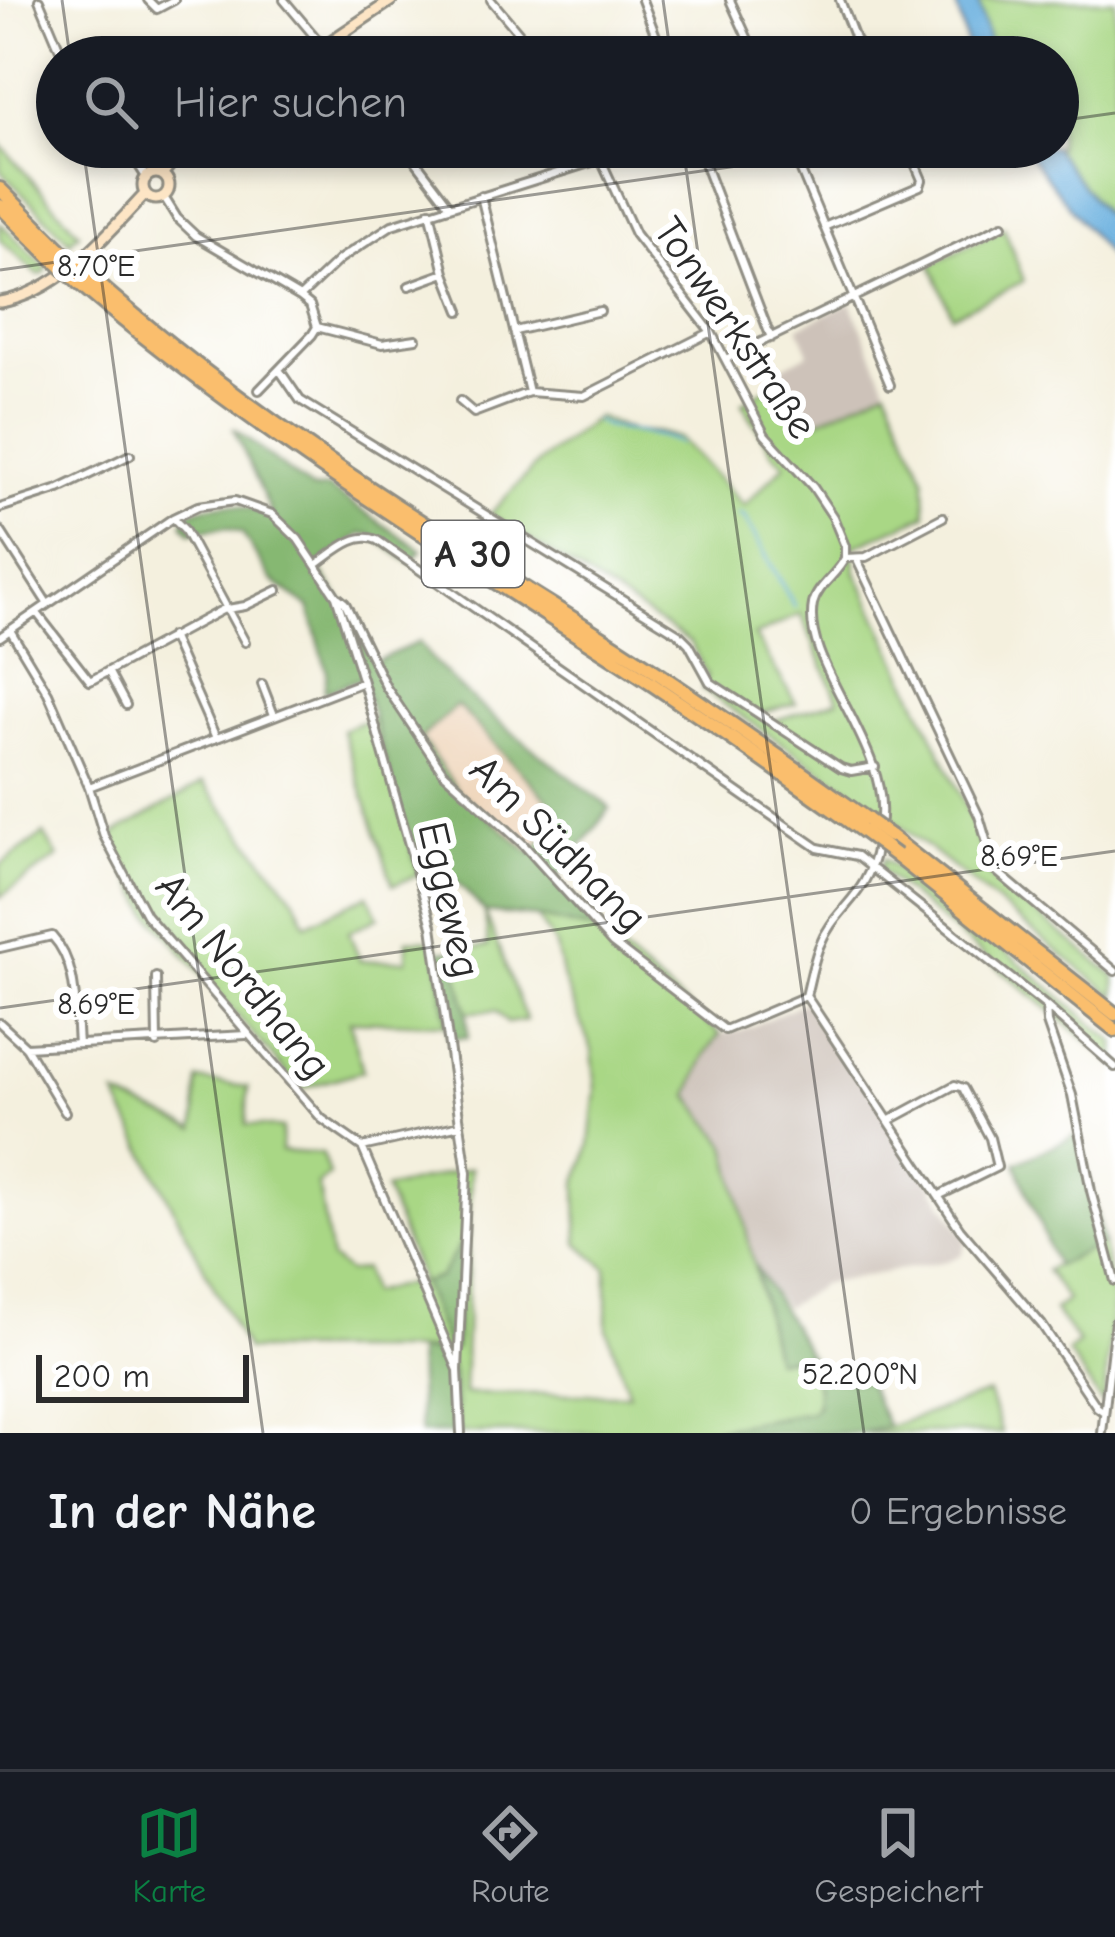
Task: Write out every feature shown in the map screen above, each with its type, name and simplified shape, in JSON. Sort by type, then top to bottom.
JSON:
[{"type":"highway","name":"A 30","points":[[0,189],[54,252]]},
{"type":"highway","name":"A 30","points":[[0,206],[158,351],[292,450],[866,825],[890,836],[1115,1014]]},
{"type":"highway","name":"A 30","points":[[866,825],[897,856],[1115,1030]]},
{"type":"street","points":[[39,0],[54,36]]},
{"type":"street","points":[[148,0],[157,9],[174,0]]},
{"type":"street","points":[[284,0],[315,36]]},
{"type":"street","points":[[338,36],[392,0]]},
{"type":"street","points":[[491,0],[521,36]]},
{"type":"street","points":[[641,0],[656,36]]},
{"type":"street","points":[[730,0],[746,36]]},
{"type":"street","points":[[840,0],[854,36]]},
{"type":"street","points":[[0,302],[41,288],[106,236],[145,194],[146,177],[141,168]]},
{"type":"street","points":[[146,177],[167,168]]},
{"type":"street","points":[[421,168],[448,205]]},
{"type":"street","points":[[300,296],[358,244],[392,225],[579,168]]},
{"type":"street","name":"Tonwerkstraße","points":[[607,168],[635,234],[728,358],[765,435],[833,517],[845,558]]},
{"type":"street","points":[[706,168],[772,338]]},
{"type":"street","points":[[801,168],[890,385]]},
{"type":"street","points":[[824,227],[920,186],[917,168]]},
{"type":"street","points":[[145,194],[156,200],[164,197],[169,185],[162,174]]},
{"type":"street","points":[[481,196],[529,392]]},
{"type":"street","points":[[164,197],[196,236],[300,296],[310,305],[317,327]]},
{"type":"street","points":[[430,211],[460,311]]},
{"type":"street","points":[[728,358],[1003,225]]},
{"type":"street","points":[[410,286],[445,273]]},
{"type":"street","points":[[515,332],[600,311]]},
{"type":"street","points":[[317,327],[382,344],[416,338]]},
{"type":"street","points":[[260,389],[317,327]]},
{"type":"street","points":[[460,401],[474,413],[529,392],[584,397],[711,332]]},
{"type":"street","points":[[280,370],[300,400],[679,634],[710,682],[841,768],[875,767]]},
{"type":"street","points":[[0,508],[59,489],[130,455]]},
{"type":"street","name":"Eggeweg","points":[[0,637],[173,518],[198,506],[235,501],[260,508],[298,539],[336,596],[432,926],[467,1173],[458,1370],[460,1433]]},
{"type":"street","points":[[173,518],[184,529],[245,642]]},
{"type":"street","points":[[943,518],[866,557],[845,558],[815,599],[814,627],[875,767],[884,806],[872,867],[860,892],[819,946],[806,996],[960,1229],[1042,1325],[1104,1412]]},
{"type":"street","points":[[0,530],[48,604]]},
{"type":"street","points":[[317,564],[356,538],[377,540],[818,848],[857,856],[1115,1067]]},
{"type":"street","points":[[856,558],[979,816],[994,871],[1115,971]]},
{"type":"street","points":[[36,612],[90,681],[171,636],[278,590]]},
{"type":"street","name":"Am Südhang","points":[[336,596],[345,603],[386,687],[442,772],[522,843],[612,943],[725,1030],[806,996]]},
{"type":"street","name":"Am Nordhang","points":[[10,630],[48,693],[107,842],[146,915],[322,1119],[362,1147],[458,1370]]},
{"type":"street","points":[[171,636],[216,739]]},
{"type":"street","points":[[108,671],[126,705]]},
{"type":"street","points":[[89,787],[363,682]]},
{"type":"street","points":[[262,684],[274,715]]},
{"type":"street","points":[[0,948],[52,936],[73,974],[78,1044]]},
{"type":"street","points":[[156,976],[157,1043]]},
{"type":"street","points":[[1046,1006],[1115,1281]]},
{"type":"street","points":[[0,1023],[26,1047],[65,1112]]},
{"type":"street","points":[[26,1047],[246,1035]]},
{"type":"street","points":[[890,1120],[956,1085],[964,1088],[990,1138],[997,1167],[938,1196]]},
{"type":"street","points":[[362,1147],[460,1125]]},
{"type":"street","points":[[1102,1433],[1115,1322]]},
{"type":"shaded area","points":[[851,303],[887,388],[807,426],[780,368],[809,353],[798,327]]},
{"type":"shaded area","points":[[456,705],[561,812],[532,854],[459,790],[421,739]]},
{"type":"shaded area","points":[[805,1002],[967,1240],[962,1255],[947,1261],[823,1284],[785,1308],[755,1265],[743,1221],[689,1096],[705,1055],[720,1034],[742,1031]]},
{"type":"green space","points":[[978,0],[1115,0],[1115,228],[1069,168],[1079,168],[1079,36],[987,36]]},
{"type":"green space","points":[[0,144],[79,233],[70,242],[0,170]]},
{"type":"green space","points":[[0,223],[47,268],[44,273],[38,275],[0,240]]},
{"type":"green space","points":[[1004,228],[1024,281],[952,315],[931,265]]},
{"type":"green space","points":[[784,378],[807,426],[887,388],[925,479],[926,515],[852,547],[856,572],[971,817],[990,877],[1115,976],[1115,997],[887,815],[702,689],[707,676],[691,643],[490,514],[539,462],[597,417],[635,432],[679,438],[744,506],[785,464],[742,403]],"holes":[[[801,614],[838,700],[770,722],[759,714],[796,703],[755,636]]]},
{"type":"green space","points":[[233,428],[312,490],[328,488],[422,550],[410,563],[370,534],[361,534],[318,566],[373,662],[419,642],[481,707],[610,808],[555,881],[598,931],[537,917],[485,912],[448,872],[417,869],[362,678],[324,692],[327,672],[309,607],[271,580],[242,533],[226,528],[190,532],[183,523],[187,514],[220,505],[241,506],[273,517]],"holes":[[[457,705],[560,812],[532,854],[458,791],[421,738]]]},
{"type":"green space","points":[[373,718],[419,875],[393,885],[342,730]]},
{"type":"green space","points":[[203,783],[295,899],[306,924],[368,895],[379,917],[349,932],[360,961],[407,960],[407,940],[435,940],[447,1024],[350,1021],[363,1071],[300,1089],[149,913],[109,837]]},
{"type":"green space","points":[[44,834],[58,857],[0,897],[0,865]]},
{"type":"green space","points":[[884,859],[985,934],[1115,1042],[1115,1064],[879,869]]},
{"type":"green space","points":[[485,912],[526,1020],[507,1023],[496,1011],[467,1012],[453,951],[488,946]]},
{"type":"green space","points":[[537,917],[598,931],[720,1034],[705,1055],[689,1096],[727,1145],[775,1359],[806,1355],[817,1392],[812,1412],[693,1433],[458,1433],[453,1373],[440,1350],[246,1350],[116,1096],[195,1129],[198,1080],[248,1087],[246,1125],[282,1128],[281,1151],[322,1154],[329,1175],[318,1184],[331,1259],[348,1272],[364,1269],[370,1293],[421,1281],[385,1189],[471,1168],[464,1394],[629,1394],[607,1329],[607,1268],[578,1243],[577,1183],[590,1145],[596,1089],[592,1050],[563,980],[556,946]],"holes":[[[460,1246],[448,1348],[423,1283],[440,1277]]]},
{"type":"green space","points":[[437,951],[453,951],[468,1037],[449,1038]]},
{"type":"green space","points":[[1079,1134],[1103,1242],[1056,1266],[1016,1163]]},
{"type":"green space","points":[[1103,1242],[1113,1302],[1101,1402],[1068,1352],[1079,1343],[1054,1310],[1067,1300],[1046,1270]]},
{"type":"green space","points":[[461,1243],[456,1349],[448,1349],[422,1283],[440,1277]]},
{"type":"green space","points":[[755,1265],[824,1379],[867,1382],[888,1427],[860,1433],[693,1433],[811,1412],[817,1406],[817,1387],[806,1355],[775,1360]]},
{"type":"green space","points":[[417,1351],[440,1351],[453,1373],[458,1433],[420,1433]]},
{"type":"green space","points":[[988,1393],[1002,1433],[860,1433],[888,1427]]},
{"type":"water","points":[[955,0],[978,0],[987,36],[964,36]]},
{"type":"water","points":[[1039,168],[1069,168],[1115,228],[1115,265]]},
{"type":"waterway","points":[[595,421],[679,443]]},
{"type":"waterway","points":[[738,514],[795,607]]}]
